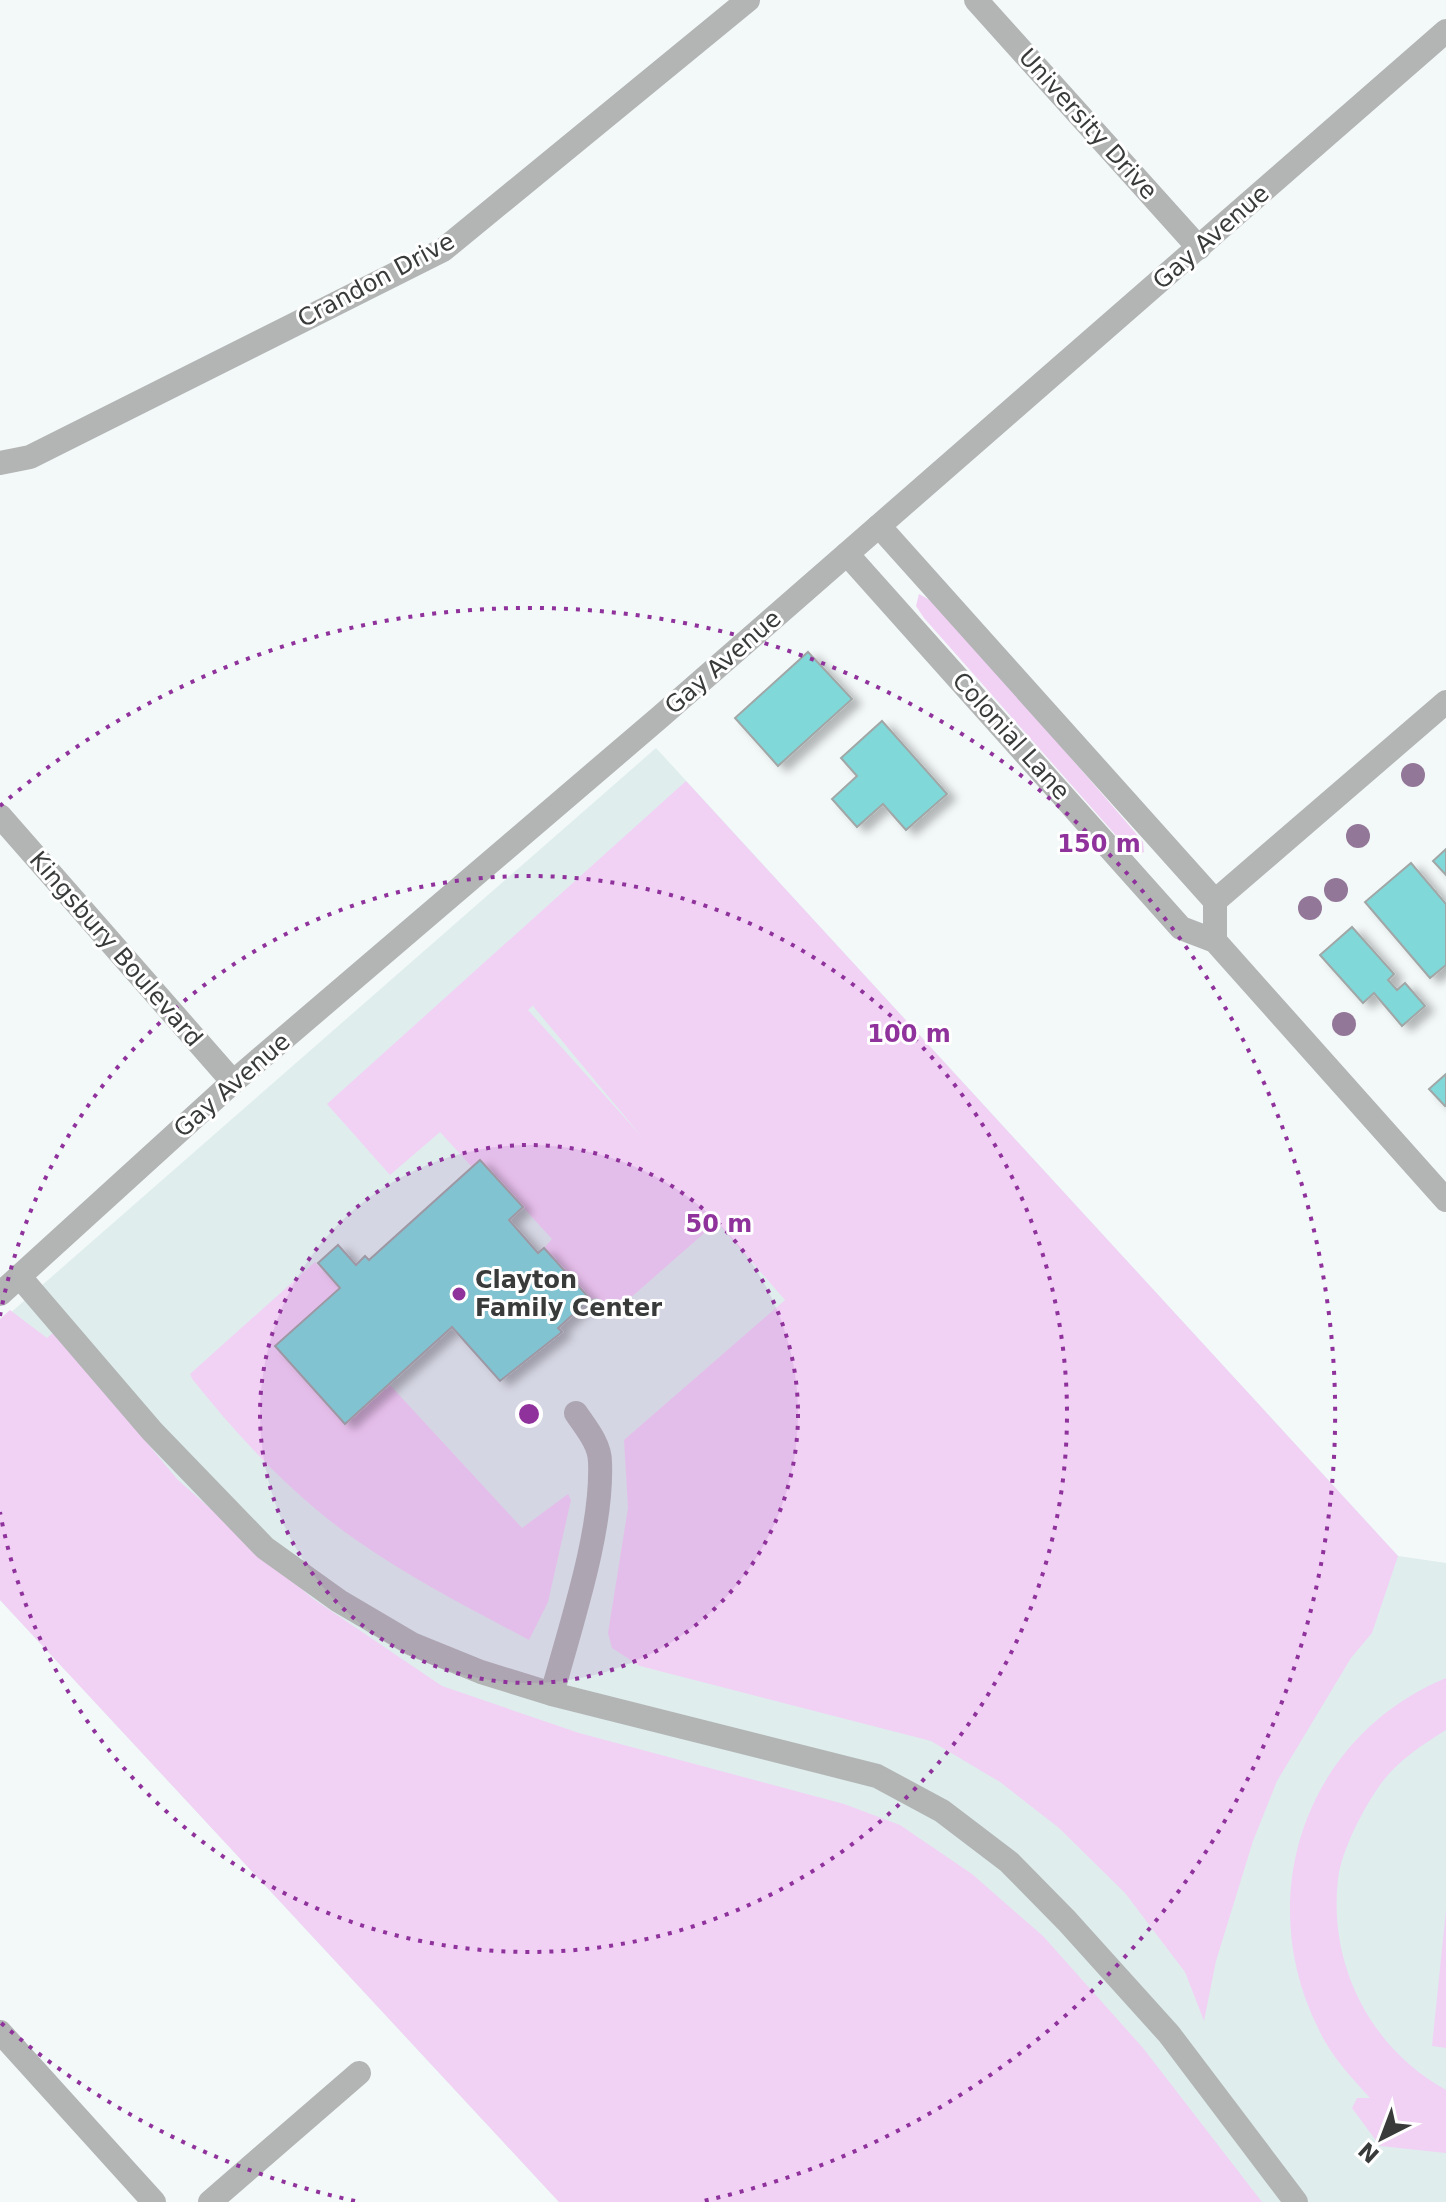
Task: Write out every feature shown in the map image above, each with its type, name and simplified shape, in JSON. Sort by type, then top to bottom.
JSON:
[{"type":"street","name":"Crandon Drive","points":[[0,463],[30,457],[443,250],[748,0]]},
{"type":"street","name":"University Drive","points":[[976,0],[1199,248]]},
{"type":"street","name":"Gay Avenue","points":[[0,1294],[233,1082],[847,554],[1446,31]]},
{"type":"street","name":"Colonial Lane","points":[[879,526],[1215,901]]},
{"type":"street","name":"Colonial Lane","points":[[847,554],[1181,928],[1215,941],[1446,1200]]},
{"type":"street","points":[[1215,941],[1215,901],[1446,702]]},
{"type":"street","name":"Kingsbury Boulevard","points":[[0,816],[233,1082]]},
{"type":"street","points":[[1127,866],[1139,868],[1155,859],[1155,835]]},
{"type":"street","points":[[19,1276],[173,1454],[265,1548],[339,1601],[412,1644],[481,1672],[552,1694],[877,1776],[942,1811],[1009,1862],[1088,1944],[1169,2034],[1296,2202]]},
{"type":"street","points":[[552,1694],[594,1524],[600,1461],[594,1439],[576,1413]]},
{"type":"street","points":[[0,2032],[154,2202]]},
{"type":"street","points":[[210,2202],[359,2073]]},
{"type":"shaded area","points":[[919,594],[939,605],[1143,842],[1144,852],[1136,855],[1128,849],[924,618],[916,606]]},
{"type":"shaded area","points":[[656,748],[1398,1556],[1446,1563],[1446,2202],[559,2202],[0,1600],[0,1322]]},
{"type":"shaded area","points":[[686,781],[1398,1556],[1372,1633],[1351,1658],[1277,1781],[1253,1841],[1216,1961],[1204,2021],[1185,1972],[1125,1893],[1059,1828],[1000,1782],[931,1741],[640,1666],[612,1648],[608,1633],[628,1508],[624,1440],[785,1300],[717,1222],[612,1314],[597,1298],[590,1299],[544,1248],[552,1239],[480,1160],[472,1167],[440,1132],[390,1175],[327,1104]],"holes":[[[537,1002],[533,1006],[642,1137],[528,1010]]]},
{"type":"shaded area","points":[[315,1262],[340,1288],[275,1346],[389,1384],[522,1528],[568,1494],[571,1500],[548,1602],[529,1640],[379,1556],[336,1525],[270,1467],[193,1380],[190,1374]]},
{"type":"shaded area","points":[[10,1310],[47,1338],[54,1332],[178,1480],[312,1598],[442,1686],[579,1733],[844,1804],[900,1825],[972,1874],[1043,1936],[1143,2048],[1262,2202],[559,2202],[0,1600],[0,1319]]},
{"type":"shaded area","points":[[1446,1678],[1446,1730],[1394,1768],[1367,1806],[1340,1867],[1337,1911],[1340,1942],[1348,1973],[1376,2028],[1419,2073],[1446,2090],[1446,2153],[1380,2146],[1352,2108],[1357,2098],[1370,2098],[1335,2057],[1319,2030],[1299,1979],[1290,1927],[1292,1875],[1304,1826],[1326,1780],[1358,1739],[1398,1704]]},
{"type":"shaded area","points":[[1446,1910],[1446,2048],[1432,2046]]},
{"type":"building","points":[[808,652],[852,699],[778,766],[735,718]]},
{"type":"building","points":[[882,721],[947,794],[906,830],[883,804],[857,827],[832,799],[857,776],[841,758]]},
{"type":"building","points":[[1446,849],[1446,875],[1433,861]]},
{"type":"building","points":[[1411,863],[1446,904],[1446,965],[1430,978],[1365,902]]},
{"type":"building","points":[[1352,927],[1394,974],[1388,980],[1397,990],[1405,983],[1425,1006],[1402,1026],[1374,993],[1363,1003],[1320,955]]},
{"type":"building","points":[[1446,1074],[1446,1105],[1445,1106],[1429,1089]]},
{"type":"building","name":"Clayton Family Center","points":[[480,1160],[523,1207],[509,1220],[538,1253],[544,1248],[590,1299],[558,1328],[562,1332],[500,1381],[452,1327],[345,1424],[275,1346],[340,1288],[318,1263],[338,1245],[356,1265],[365,1256],[369,1260]]},
{"type":"place","name":"Clayton Family Center","points":[[459,1294]]}]
